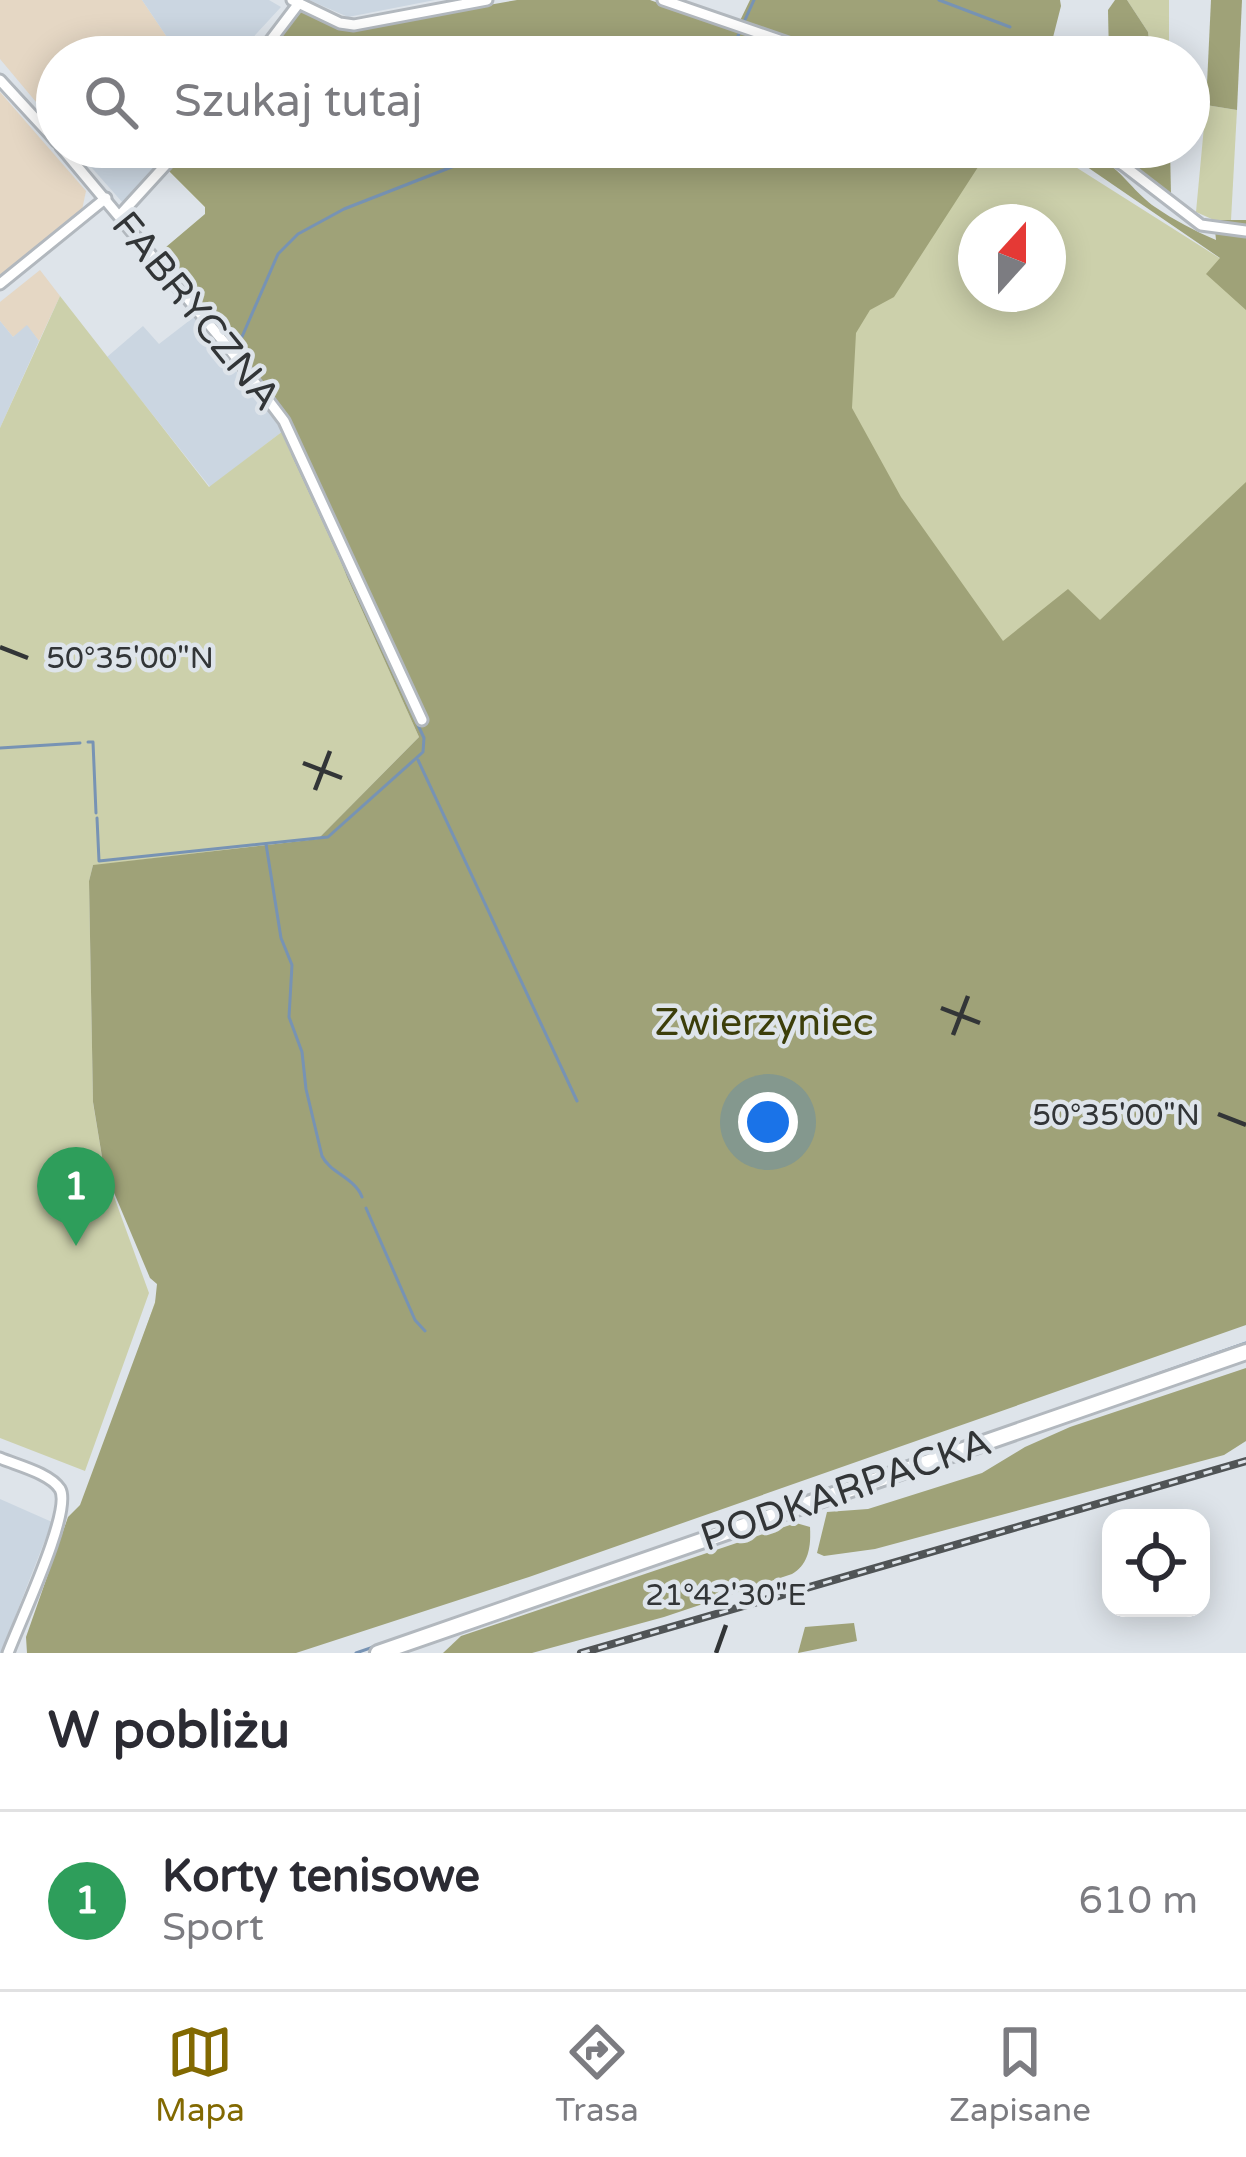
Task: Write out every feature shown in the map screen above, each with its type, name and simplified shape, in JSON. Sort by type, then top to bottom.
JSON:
[{"type":"main road","name":"PODKARPACKA","points":[[378,1653],[1246,1352]]},
{"type":"street","points":[[273,36],[296,2],[354,26],[487,0]]},
{"type":"street","points":[[663,0],[768,36]]},
{"type":"street","name":"FABRYCZNA","points":[[0,80],[36,120]]},
{"type":"street","name":"FABRYCZNA","points":[[79,168],[284,421],[422,719]]},
{"type":"street","points":[[120,214],[163,168]]},
{"type":"street","points":[[1127,168],[1201,225],[1246,231]]},
{"type":"street","points":[[0,284],[106,198]]},
{"type":"street","points":[[0,1459],[49,1479],[63,1499],[8,1653]]},
{"type":"shaded area","points":[[0,0],[142,0],[166,36],[36,36],[36,102],[0,59]]},
{"type":"shaded area","points":[[142,0],[269,0],[281,7],[254,36],[166,36]]},
{"type":"shaded area","points":[[309,0],[435,0],[348,17]]},
{"type":"shaded area","points":[[0,92],[36,133],[36,168],[66,168],[86,191],[82,210],[0,276]]},
{"type":"shaded area","points":[[92,168],[154,168],[123,203]]},
{"type":"shaded area","points":[[40,270],[60,296],[39,341],[27,326],[13,337],[0,321],[0,302]]},
{"type":"shaded area","points":[[194,317],[283,431],[210,487],[107,357],[143,326],[159,344]]},
{"type":"shaded area","points":[[0,321],[13,337],[27,325],[39,341],[0,428]]},
{"type":"shaded area","points":[[0,1499],[52,1522],[1,1653],[0,1653]]},
{"type":"green space","points":[[517,0],[650,0],[735,31],[750,0],[1060,0],[1061,6],[1053,36],[282,36],[301,12],[346,30]]},
{"type":"green space","points":[[1115,0],[1127,0],[1148,36],[1109,36],[1108,10]]},
{"type":"green space","points":[[1127,0],[1169,0],[1169,36],[1148,36]]},
{"type":"green space","points":[[1211,0],[1242,0],[1237,110],[1210,106]]},
{"type":"green space","points":[[1210,106],[1237,110],[1231,220],[1214,220],[1196,212],[1200,168],[1210,168]]},
{"type":"green space","name":"Zwierzyniec","points":[[168,168],[1077,168],[1221,259],[1246,240],[1246,1257],[89,1491],[162,1282],[93,865],[89,881],[93,1103],[104,1169],[149,1293],[85,1471],[0,1438],[0,428],[60,296],[209,487],[283,431],[291,434],[347,577],[419,737],[318,839],[99,865],[316,846],[427,750],[299,437],[159,253],[205,215],[205,207]]},
{"type":"green space","name":"Zwierzyniec","points":[[977,168],[894,297],[870,310],[856,333],[852,408],[901,497],[1003,641],[1068,589],[1100,620],[1246,482],[1246,1325],[529,1577],[296,1653],[27,1653],[26,1637],[68,1517],[80,1505],[155,1303],[157,1284],[150,1278],[104,1169],[93,1102],[89,881],[93,865],[318,839],[419,737],[347,577],[291,434],[294,428],[159,253],[205,214],[205,207],[167,169]]},
{"type":"green space","points":[[1089,168],[1114,168],[1155,207],[1216,240],[1214,220],[1246,220],[1246,310],[1206,274],[1220,258]]},
{"type":"green space","points":[[1137,168],[1170,168],[1171,195]]},
{"type":"green space","points":[[1246,1368],[1246,1441],[1224,1455],[875,1549],[817,1553],[827,1512],[868,1509],[982,1473],[1070,1427]]},
{"type":"green space","points":[[796,1523],[810,1527],[810,1541],[805,1560],[792,1574],[664,1617],[532,1653],[443,1653],[461,1636]]},
{"type":"green space","points":[[854,1623],[857,1641],[798,1653],[805,1627]]},
{"type":"waterway","points":[[744,22],[754,0]]},
{"type":"waterway","points":[[939,0],[1010,27]]},
{"type":"waterway","points":[[238,346],[278,254],[298,234],[344,209],[449,168]]},
{"type":"waterway","points":[[97,818],[99,861],[328,837],[423,752],[424,738],[293,454]]},
{"type":"waterway","points":[[88,742],[93,742],[96,813]]},
{"type":"waterway","points":[[0,748],[80,743]]},
{"type":"waterway","points":[[418,760],[577,1101]]},
{"type":"waterway","points":[[266,844],[281,938],[292,965],[289,1017],[302,1052],[322,1156],[362,1197]]},
{"type":"waterway","points":[[366,1208],[415,1320],[425,1331]]},
{"type":"waterway","points":[[874,1474],[1246,1343]]},
{"type":"waterway","points":[[356,1653],[807,1497]]},
{"type":"railway","points":[[581,1653],[1246,1461]]},
{"type":"place","name":"Korty tenisowe","points":[[76,1246]]}]
